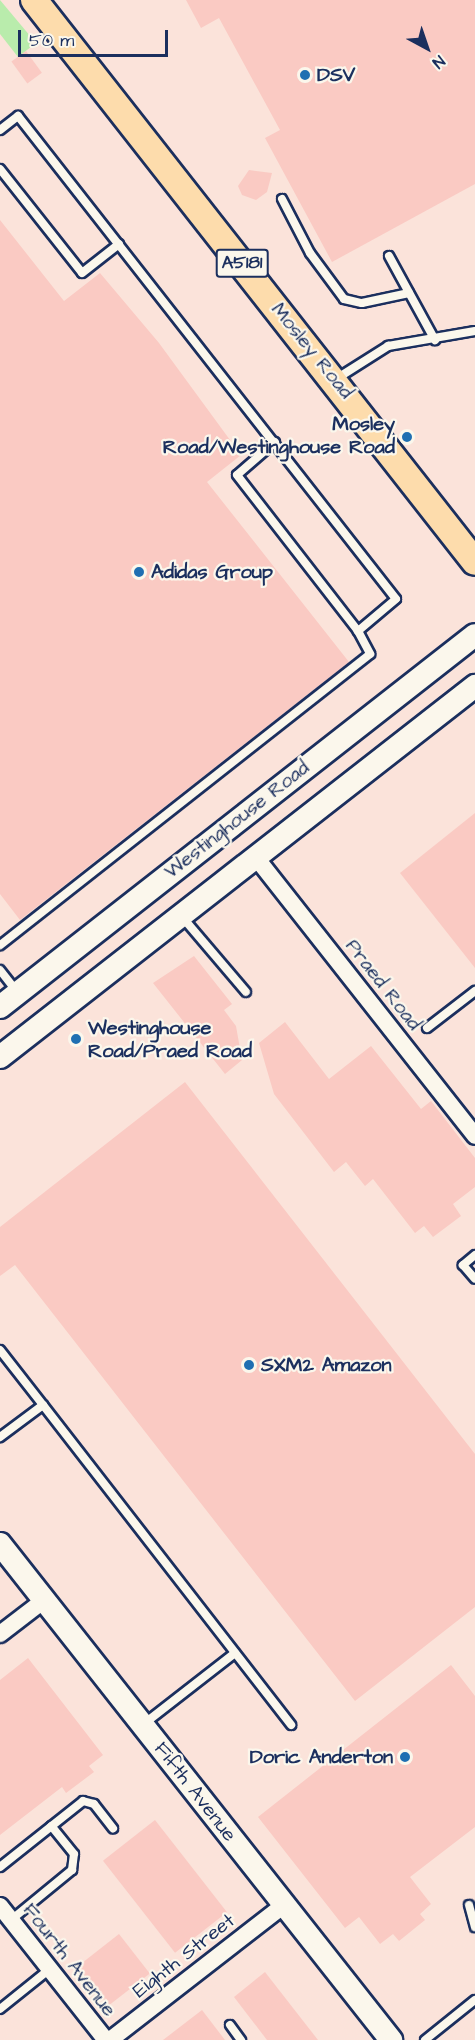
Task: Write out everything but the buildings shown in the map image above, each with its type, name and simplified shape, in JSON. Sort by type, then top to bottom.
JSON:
[{"type":"main road","name":"Mosley Road","points":[[34,0],[336,379],[475,562]]},
{"type":"street","name":"Westinghouse Road","points":[[0,1007],[475,635]]},
{"type":"street","points":[[0,1057],[258,860],[475,686]]},
{"type":"street","name":"Praed Road","points":[[258,860],[475,1136]]},
{"type":"street","points":[[18,993],[42,1024]]},
{"type":"street","name":"Fifth Avenue","points":[[0,1544],[391,2040]]},
{"type":"street","points":[[0,1634],[43,1601]]},
{"type":"street","name":"Eighth Street","points":[[108,2040],[284,1905]]},
{"type":"street","name":"Fourth Avenue","points":[[0,1906],[108,2040]]},
{"type":"lane","points":[[0,130],[18,116],[396,599],[358,631]]},
{"type":"lane","points":[[0,169],[82,273],[119,244]]},
{"type":"lane","points":[[282,199],[310,253],[344,299],[362,303],[409,293]]},
{"type":"lane","points":[[389,256],[435,340]]},
{"type":"lane","points":[[336,379],[378,350],[475,331]]},
{"type":"lane","points":[[0,945],[370,654],[358,631],[237,475],[275,442]]},
{"type":"lane","points":[[183,918],[246,992]]},
{"type":"lane","points":[[0,970],[18,993]]},
{"type":"lane","points":[[427,1028],[475,991]]},
{"type":"lane","points":[[475,1255],[463,1265],[475,1280]]},
{"type":"lane","points":[[0,1350],[291,1725]]},
{"type":"lane","points":[[0,1437],[43,1405]]},
{"type":"lane","points":[[142,1725],[235,1653]]},
{"type":"lane","points":[[0,1867],[88,1800],[113,1828]]},
{"type":"lane","points":[[11,1920],[72,1870],[74,1854],[51,1826]]},
{"type":"lane","points":[[469,1905],[475,1927]]},
{"type":"lane","points":[[0,2009],[50,1969]]},
{"type":"lane","points":[[425,2040],[475,2000]]},
{"type":"lane","points":[[230,2025],[241,2040]]},
{"type":"shaded area","points":[[0,0],[475,0],[475,2040],[0,2040]]},
{"type":"green space","points":[[0,0],[36,43],[18,57],[0,34]]},
{"type":"place","name":"DSV","points":[[305,75]]},
{"type":"place","name":"Mosley Road/Westinghouse Road","points":[[407,437]]},
{"type":"place","name":"Adidas Group","points":[[139,572]]},
{"type":"place","name":"Westinghouse Road/Praed Road","points":[[76,1039]]},
{"type":"place","name":"SXM2 Amazon","points":[[249,1365]]},
{"type":"place","name":"Doric Anderton","points":[[405,1757]]}]
